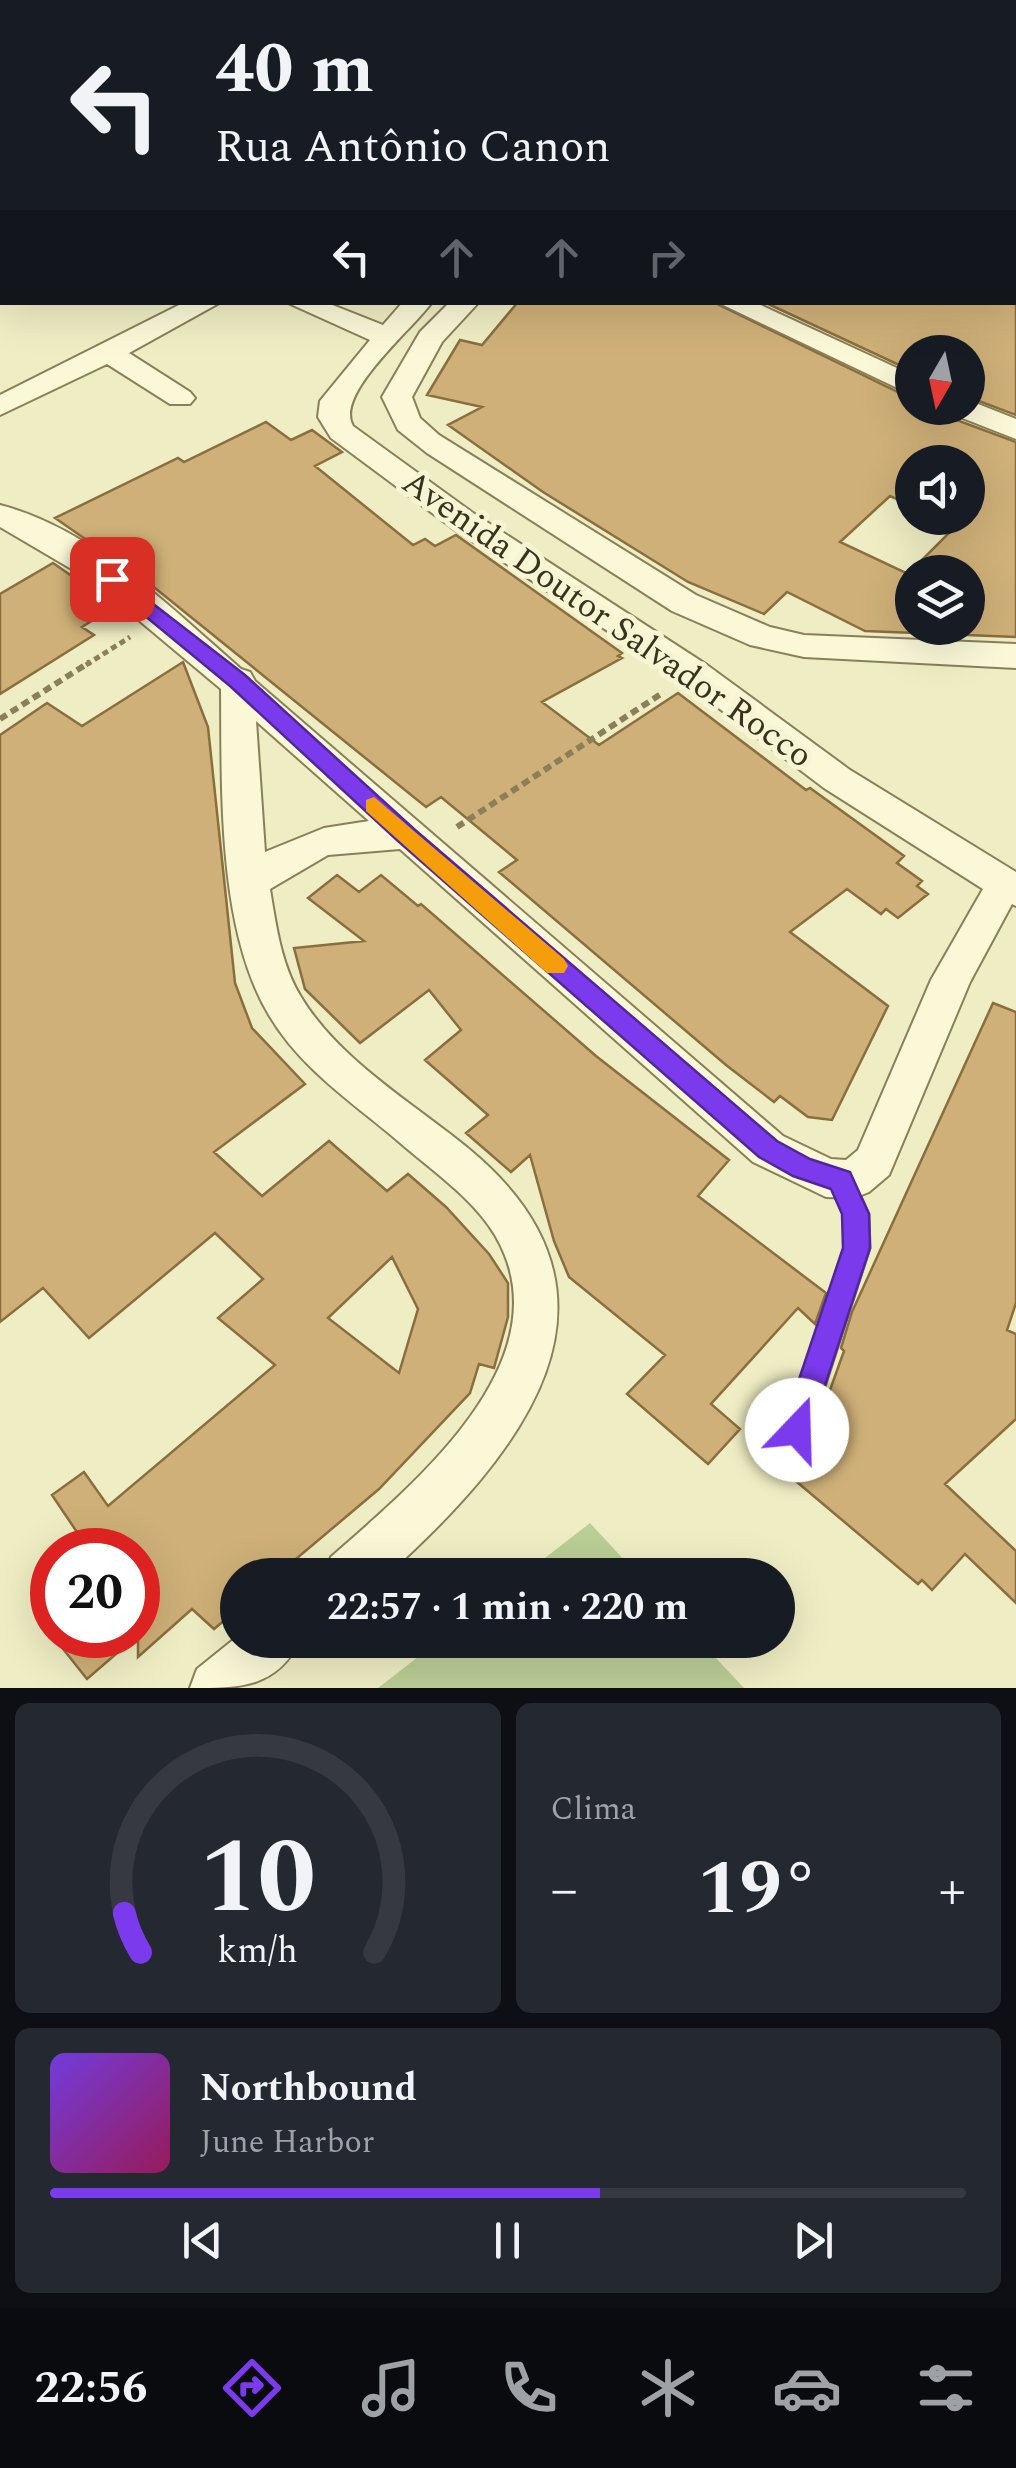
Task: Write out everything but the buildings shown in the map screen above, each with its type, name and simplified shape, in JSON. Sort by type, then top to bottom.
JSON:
[{"type":"street","points":[[0,406],[202,305]]},
{"type":"street","points":[[308,305],[385,336]]},
{"type":"street","name":"Avenida Doutor Salvador Rocco","points":[[416,305],[350,375],[332,406],[332,421],[342,432],[462,520],[695,673],[837,779],[1010,888]]},
{"type":"street","name":"Avenida Doutor Salvador Rocco","points":[[463,305],[430,338],[396,397],[401,418],[411,430],[447,454],[684,603],[762,637],[804,646],[1016,656]]},
{"type":"street","points":[[736,305],[895,378]]},
{"type":"street","points":[[78,334],[142,335]]},
{"type":"street","points":[[108,352],[180,398]]},
{"type":"street","points":[[985,417],[1016,430]]},
{"type":"street","points":[[0,515],[45,533],[87,559],[238,680],[414,842],[768,1149],[803,1168],[841,1180],[854,1179],[874,1162],[951,980],[1010,888]]},
{"type":"street","points":[[238,680],[241,778],[252,882],[268,974],[288,1013],[337,1066],[490,1196],[519,1234],[533,1277],[534,1337],[526,1366],[494,1426],[418,1514],[369,1558]]},
{"type":"street","points":[[252,882],[292,851],[311,842],[342,835],[414,842]]},
{"type":"street","points":[[216,1688],[252,1658]]},
{"type":"lane","points":[[797,1430],[857,1248],[856,1214],[841,1180]]},
{"type":"path","points":[[0,719],[161,618]]},
{"type":"path","points":[[414,842],[695,673]]},
{"type":"green space","points":[[590,1523],[622,1558],[545,1558]]},
{"type":"green space","points":[[417,1658],[716,1658],[744,1688],[378,1688]]},
{"type":"slow traffic","points":[[374,805],[556,966]]},
{"type":"route","points":[[112,579],[238,680],[406,835],[768,1149],[826,1178],[841,1180],[856,1214],[857,1248],[823,1361],[797,1430]]}]
